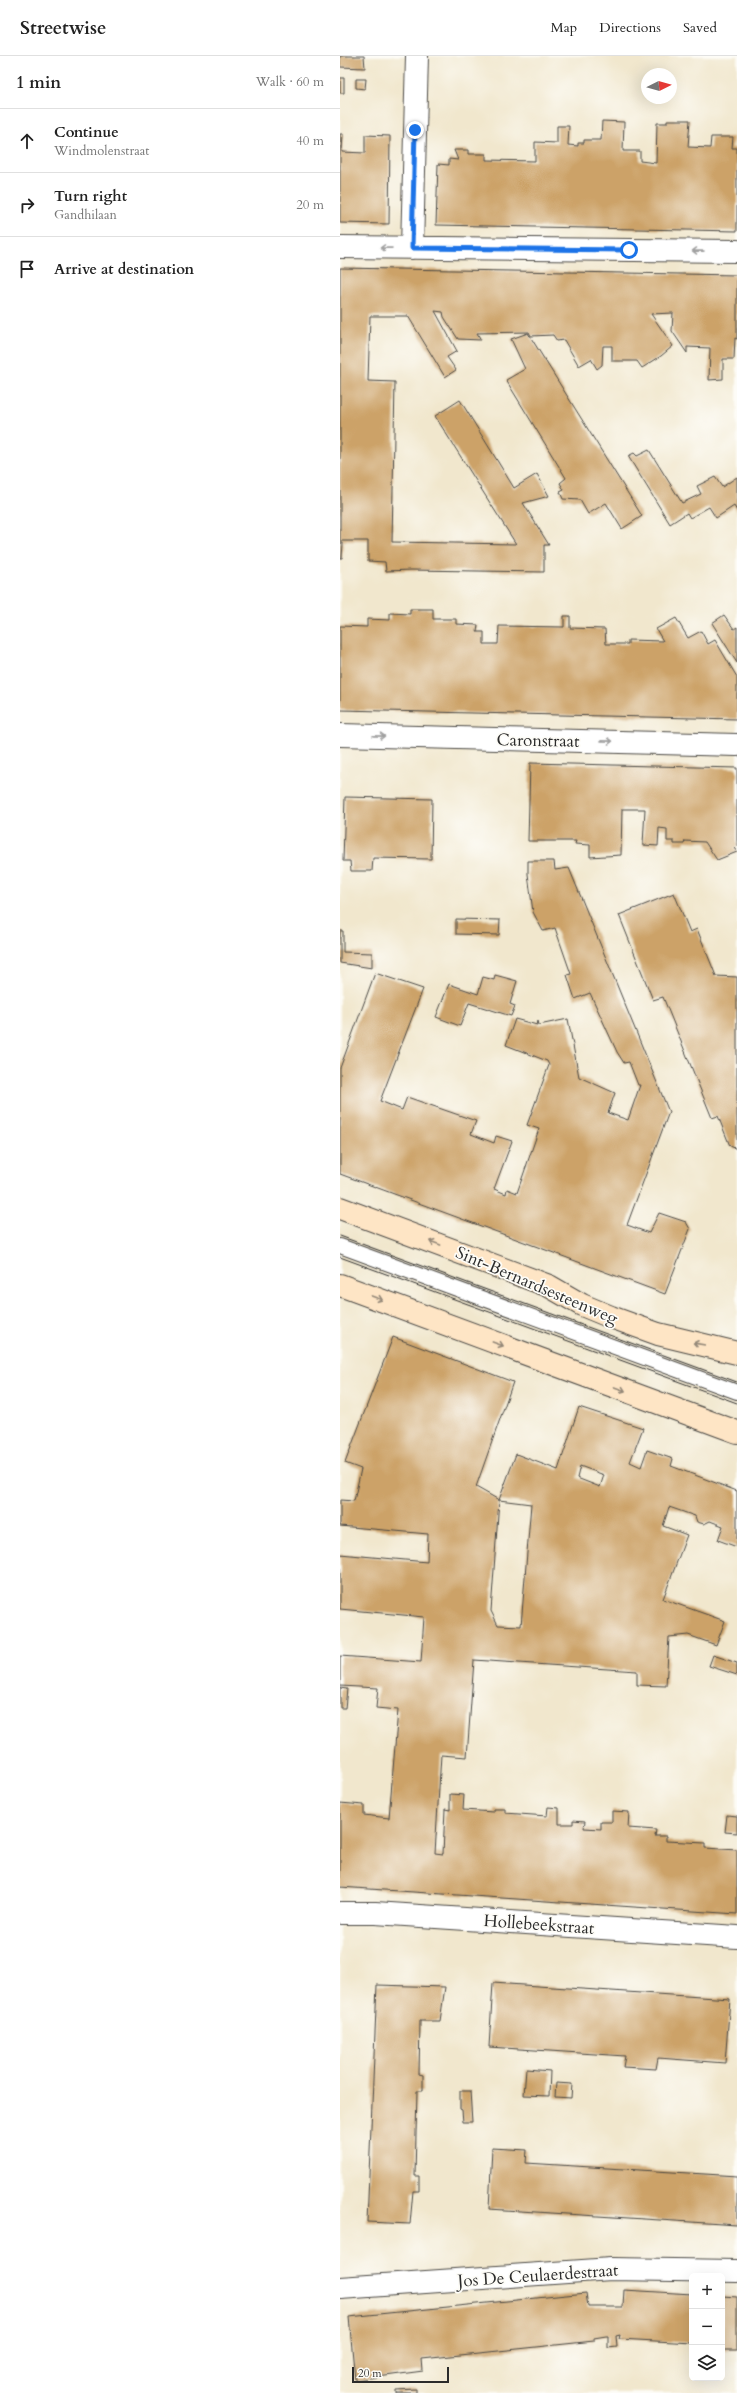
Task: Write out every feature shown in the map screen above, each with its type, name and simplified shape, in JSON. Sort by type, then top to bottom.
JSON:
[{"type":"main road","name":"Sint-Bernardsesteenweg","points":[[340,1208],[548,1286],[582,1305],[611,1317],[658,1334],[737,1353]]},
{"type":"main road","points":[[340,1285],[737,1432]]},
{"type":"street","points":[[412,248],[417,56]]},
{"type":"street","points":[[340,247],[737,251]]},
{"type":"street","name":"Caronstraat","points":[[340,735],[737,745]]},
{"type":"street","name":"Hollebeekstraat","points":[[340,1913],[375,1913],[737,1937]]},
{"type":"street","name":"Jos De Ceulaerdestraat","points":[[340,2288],[611,2269],[737,2271]]},
{"type":"lane","points":[[340,1246],[737,1392]]},
{"type":"building","points":[[340,56],[364,56],[365,68],[340,67]]},
{"type":"building","points":[[340,78],[344,78],[344,93],[340,93]]},
{"type":"building","points":[[356,79],[366,79],[365,89],[356,88]]},
{"type":"building","points":[[667,120],[690,120],[688,147],[710,148],[711,137],[733,137],[732,148],[737,148],[737,231],[436,225],[438,164],[449,165],[449,159],[458,160],[454,150],[468,150],[468,154],[486,154],[486,160],[535,161],[535,142],[557,143],[557,126],[569,126],[568,145],[578,146],[578,143],[584,143],[584,140],[601,140],[602,121],[624,122],[623,151],[640,151],[640,161],[656,163],[657,123],[667,123]]},
{"type":"building","points":[[340,134],[343,134],[342,152],[365,153],[365,135],[390,136],[389,224],[340,223]]},
{"type":"building","points":[[340,268],[737,275],[737,339],[735,338],[734,359],[723,359],[723,379],[709,380],[710,348],[687,347],[687,353],[672,331],[673,313],[651,314],[673,346],[661,356],[642,368],[637,361],[612,361],[612,346],[603,346],[602,365],[597,369],[591,359],[579,366],[564,340],[557,341],[553,335],[531,336],[529,332],[477,333],[481,340],[458,339],[444,317],[443,312],[435,311],[457,351],[447,357],[456,370],[445,377],[408,316],[370,316],[368,381],[395,382],[392,542],[516,544],[435,416],[460,400],[514,488],[537,474],[549,496],[523,503],[549,545],[544,545],[544,572],[386,571],[385,562],[368,561],[368,541],[340,541]]},
{"type":"building","points":[[528,333],[642,516],[622,529],[606,503],[588,514],[580,500],[563,499],[560,492],[564,490],[560,483],[566,478],[506,380],[525,369],[511,339]]},
{"type":"building","points":[[649,450],[682,503],[701,494],[697,486],[715,477],[722,487],[737,477],[737,511],[734,506],[716,518],[709,507],[690,518],[687,513],[670,524],[628,456],[634,453],[637,456]]},
{"type":"building","points":[[340,543],[343,543],[342,558],[340,558]]},
{"type":"building","points":[[410,609],[433,609],[433,619],[456,619],[456,624],[478,625],[477,632],[484,632],[484,644],[498,644],[499,626],[564,627],[564,616],[570,616],[570,628],[605,629],[606,644],[628,644],[628,640],[663,641],[656,629],[676,618],[688,638],[701,631],[708,644],[715,640],[737,677],[737,719],[340,710],[340,626],[367,627],[367,619],[390,620],[390,613],[410,614]]},
{"type":"building","points":[[724,615],[734,629],[737,627],[737,663],[712,623]]},
{"type":"building","points":[[530,763],[737,768],[737,846],[734,848],[737,852],[717,860],[705,842],[685,841],[684,844],[674,844],[674,841],[667,841],[667,829],[659,828],[658,846],[643,845],[645,809],[622,809],[621,855],[590,857],[590,845],[575,844],[576,841],[528,841]]},
{"type":"building","points":[[345,797],[432,799],[431,859],[373,858],[372,871],[351,871],[350,861],[343,861]]},
{"type":"building","points":[[528,861],[554,861],[555,870],[569,868],[669,1112],[627,1225],[649,1233],[659,1213],[686,1222],[690,1229],[665,1294],[340,1174],[340,1068],[375,973],[423,989],[380,1101],[402,1110],[407,1097],[476,1121],[471,1134],[494,1143],[496,1136],[512,1141],[494,1189],[506,1194],[507,1189],[517,1193],[539,1129],[527,1125],[549,1065],[547,1061],[506,1045],[515,1019],[537,1025],[538,1021],[539,1025],[568,1019],[579,1077],[615,1093],[608,1113],[628,1120],[640,1085],[638,1085],[629,1062],[624,1063],[617,1052],[590,993],[575,999],[567,975],[571,974],[555,928],[543,931],[533,912],[528,874]]},
{"type":"building","points":[[674,893],[690,932],[697,929],[716,976],[737,977],[737,1149],[730,1146],[718,1116],[712,1118],[663,997],[653,1000],[619,915]]},
{"type":"building","points":[[456,919],[500,920],[499,935],[456,934]]},
{"type":"building","points":[[340,931],[343,931],[343,952],[372,953],[372,968],[340,963]]},
{"type":"building","points":[[495,975],[517,981],[510,1004],[515,1006],[511,1016],[469,1003],[460,1026],[436,1017],[449,984],[478,994],[483,977],[494,980]]},
{"type":"building","points":[[393,1337],[513,1382],[476,1487],[499,1500],[516,1454],[558,1470],[579,1407],[643,1428],[630,1462],[641,1467],[647,1450],[673,1459],[671,1466],[737,1491],[737,1547],[718,1540],[723,1526],[710,1521],[704,1524],[697,1522],[695,1516],[669,1507],[663,1526],[687,1535],[663,1599],[725,1621],[716,1645],[688,1635],[669,1637],[666,1686],[637,1685],[637,1671],[474,1660],[467,1757],[441,1755],[435,1853],[443,1854],[445,1809],[450,1810],[450,1794],[464,1795],[463,1810],[494,1812],[494,1809],[505,1809],[505,1813],[547,1816],[548,1807],[559,1808],[559,1824],[573,1824],[573,1820],[585,1821],[584,1828],[601,1829],[601,1822],[612,1822],[612,1811],[629,1812],[628,1828],[656,1830],[655,1836],[666,1836],[666,1841],[705,1843],[705,1848],[737,1850],[737,1914],[340,1887],[340,1803],[364,1805],[364,1815],[389,1818],[398,1710],[376,1708],[378,1688],[340,1686],[340,1656],[421,1662],[424,1617],[340,1609],[340,1554],[427,1562],[428,1534],[340,1526],[340,1500],[354,1501],[361,1469],[345,1463]],"holes":[[[580,1466],[604,1475],[600,1487],[577,1478]],[[499,1500],[531,1504],[521,1626],[498,1625],[491,1611]]]},
{"type":"building","points":[[713,1655],[737,1663],[737,1675],[709,1666]]},
{"type":"building","points":[[340,1688],[347,1689],[345,1708],[340,1708]]},
{"type":"building","points":[[727,1815],[737,1816],[737,1833],[725,1832]]},
{"type":"building","points":[[493,1983],[730,1999],[725,2063],[658,2058],[656,2069],[623,2067],[625,2056],[489,2047]]},
{"type":"building","points":[[377,1985],[445,1987],[440,2021],[420,2021],[419,2074],[423,2075],[423,2091],[417,2091],[415,2176],[419,2176],[419,2191],[413,2191],[410,2224],[367,2222]]},
{"type":"building","points":[[526,2069],[550,2071],[549,2096],[524,2095]]},
{"type":"building","points":[[556,2083],[572,2084],[571,2098],[555,2097]]},
{"type":"building","points":[[460,2091],[470,2091],[472,2122],[463,2122],[462,2110],[460,2109]]},
{"type":"building","points":[[492,2148],[527,2150],[526,2163],[737,2176],[737,2225],[489,2209]]},
{"type":"building","points":[[624,2290],[689,2294],[689,2343],[619,2339],[620,2335],[616,2336],[617,2347],[608,2348],[608,2336],[606,2336],[594,2338],[594,2341],[422,2359],[423,2371],[355,2380],[349,2317],[586,2293],[588,2307],[623,2307]]},
{"type":"building","points":[[725,2296],[737,2297],[737,2350],[725,2350]]},
{"type":"building","points":[[416,2389],[416,2393],[396,2393],[396,2390]]},
{"type":"tram line","points":[[340,1236],[737,1382]]},
{"type":"tram line","points":[[340,1257],[737,1403]]},
{"type":"route","points":[[415,130],[412,248],[629,250]]}]
